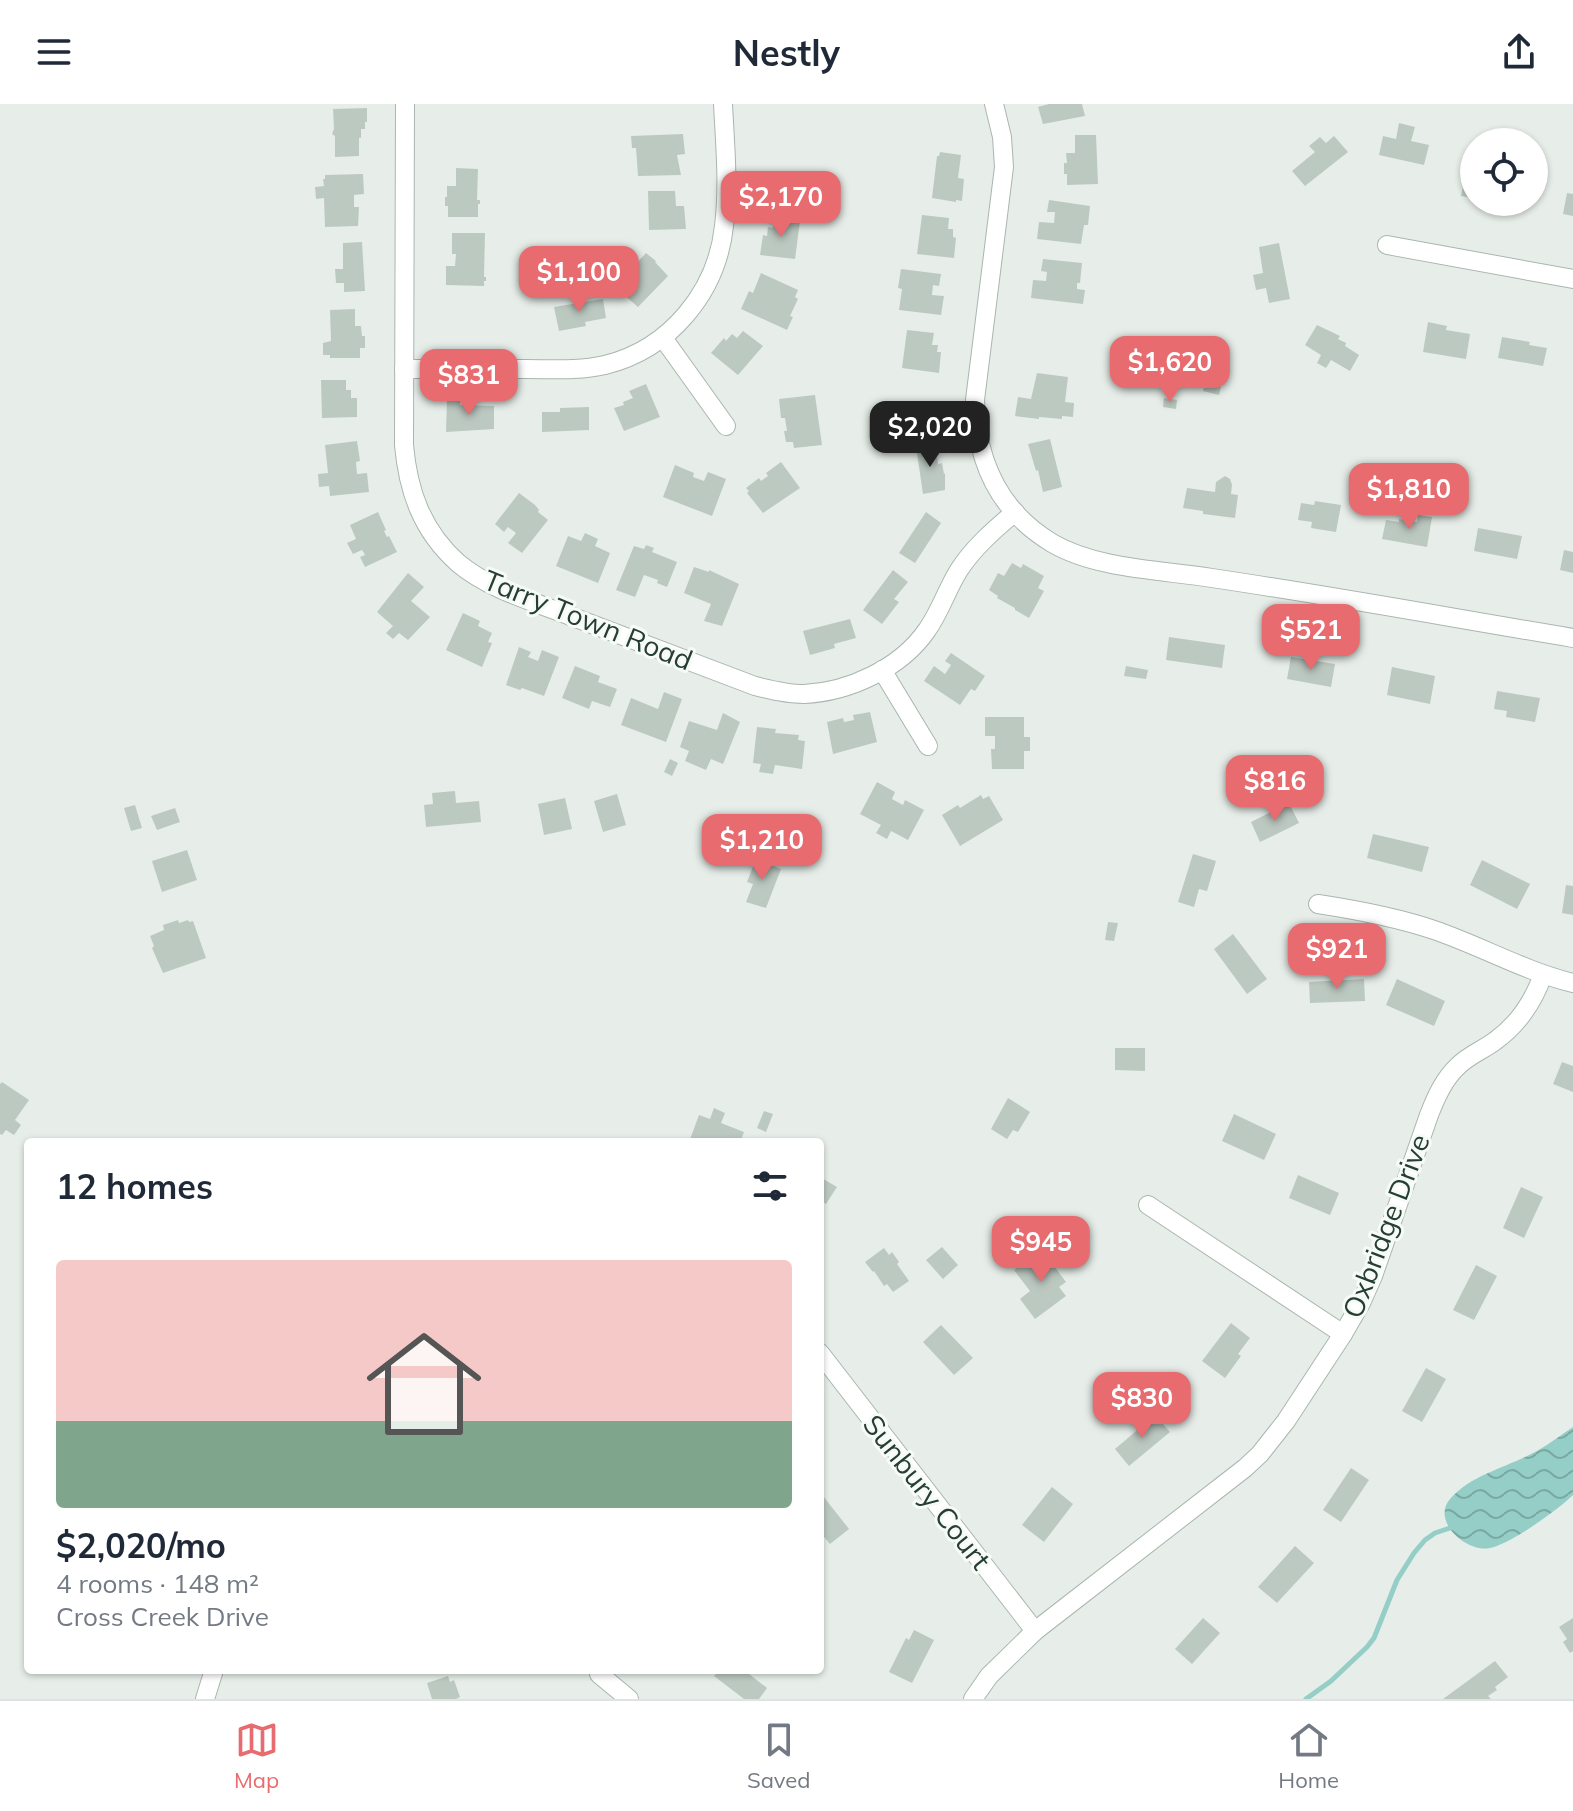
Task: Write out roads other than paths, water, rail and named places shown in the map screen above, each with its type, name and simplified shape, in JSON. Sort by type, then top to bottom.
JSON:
[{"type":"street","name":"Tarry Town Road","points":[[405,104],[406,468],[412,492],[431,531],[458,563],[474,574],[514,594],[755,686],[801,694],[839,689],[882,670],[914,646],[926,632],[969,556],[1015,512]]},
{"type":"street","points":[[404,369],[584,368],[624,359],[663,338],[681,320],[705,287],[720,250],[726,207],[723,104]]},
{"type":"street","points":[[994,104],[1003,149],[1003,185],[975,415],[979,446],[998,491],[1032,529],[1077,555],[1099,561],[1573,638]]},
{"type":"street","points":[[1387,245],[1573,279]]},
{"type":"street","points":[[663,338],[726,426]]},
{"type":"street","points":[[882,670],[928,746]]},
{"type":"street","points":[[1318,904],[1413,923],[1543,975],[1573,983]]},
{"type":"street","name":"Oxbridge Drive","points":[[973,1699],[989,1676],[1035,1631],[1237,1474],[1260,1454],[1286,1421],[1361,1303],[1441,1087],[1457,1066],[1494,1042],[1517,1021],[1533,999],[1543,975]]},
{"type":"street","points":[[1148,1205],[1343,1334]]},
{"type":"street","name":"Sunbury Court","points":[[824,1358],[1035,1631]]},
{"type":"street","points":[[205,1699],[213,1674]]},
{"type":"street","points":[[599,1674],[629,1699]]},
{"type":"water","points":[[1573,1427],[1573,1495],[1521,1533],[1490,1548],[1471,1546],[1454,1534],[1445,1517],[1445,1508],[1458,1491],[1478,1478],[1537,1451]]},
{"type":"waterway","points":[[1306,1699],[1331,1681],[1367,1647],[1374,1638],[1397,1580],[1414,1553],[1435,1533],[1450,1528]]}]
